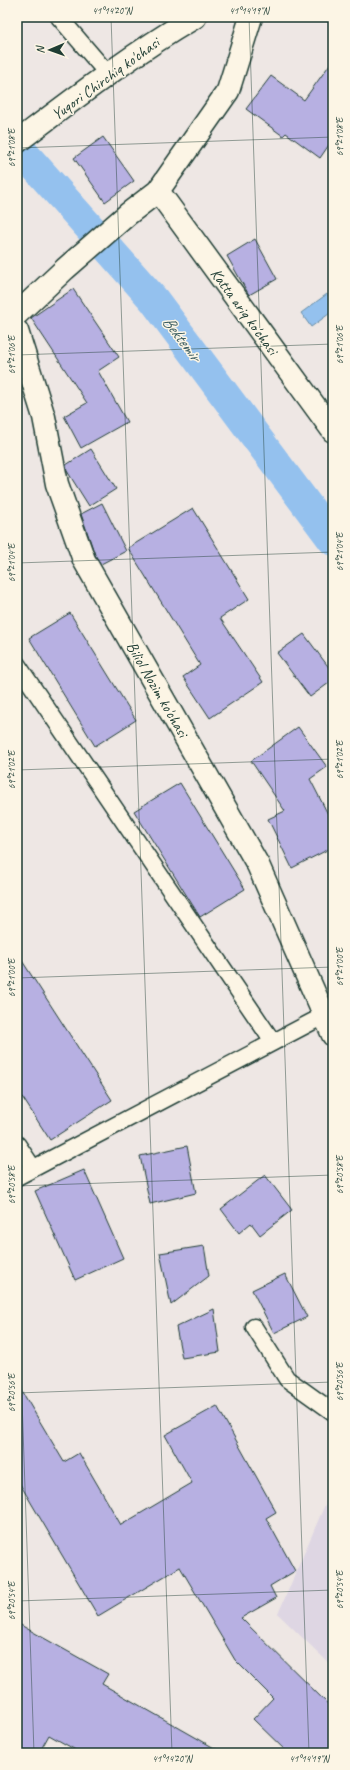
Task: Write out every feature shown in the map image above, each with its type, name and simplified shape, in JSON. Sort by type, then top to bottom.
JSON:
[{"type":"street","name":"Yuqori Chirchiq ko'chasi","points":[[17,142],[107,73],[161,37],[195,17]]},
{"type":"street","points":[[17,314],[65,269],[128,214],[158,191],[228,91],[251,17]]},
{"type":"street","name":"Katta ariq ko'chasi","points":[[158,191],[333,431]]},
{"type":"street","name":"Biliol Nozim ko'chasi","points":[[17,331],[44,417],[57,484],[84,560],[258,865],[329,1025]]},
{"type":"lane","points":[[59,17],[107,73]]},
{"type":"lane","points":[[17,664],[273,1042]]},
{"type":"lane","points":[[17,1177],[273,1042],[329,1025]]},
{"type":"lane","points":[[17,1144],[33,1168]]},
{"type":"lane","points":[[254,1327],[287,1379],[333,1412]]},
{"type":"shaded area","points":[[333,1486],[333,1667],[278,1614]]},
{"type":"water","points":[[327,294],[333,303],[333,311],[311,327],[301,313]]},
{"type":"building","points":[[333,60],[333,139],[320,158],[286,133],[283,136],[246,109],[271,76],[304,100]]},
{"type":"building","points":[[103,137],[134,181],[105,202],[74,158]]},
{"type":"building","points":[[255,239],[277,279],[249,295],[227,256]]},
{"type":"building","points":[[73,289],[119,357],[98,371],[127,422],[81,448],[64,416],[87,403],[31,318]]},
{"type":"building","points":[[91,449],[116,489],[89,506],[67,471],[66,465]]},
{"type":"building","points":[[102,503],[126,551],[101,564],[95,555],[81,514]]},
{"type":"building","points":[[193,508],[249,599],[220,618],[263,682],[210,718],[183,677],[200,665],[128,548]]},
{"type":"building","points":[[70,613],[136,720],[95,746],[29,638]]},
{"type":"building","points":[[304,634],[333,673],[333,680],[310,697],[277,653]]},
{"type":"building","points":[[298,727],[327,767],[310,779],[333,824],[333,847],[292,868],[268,819],[285,811],[251,761]]},
{"type":"building","points":[[180,783],[245,889],[200,917],[134,811]]},
{"type":"building","points":[[17,953],[112,1100],[50,1140],[17,1089]]},
{"type":"building","points":[[187,1146],[196,1193],[150,1204],[140,1156]]},
{"type":"building","points":[[84,1170],[123,1258],[75,1280],[35,1191]]},
{"type":"building","points":[[265,1175],[292,1210],[260,1235],[251,1223],[239,1233],[221,1209]]},
{"type":"building","points":[[204,1246],[209,1276],[171,1305],[160,1253]]},
{"type":"building","points":[[285,1274],[307,1317],[274,1333],[252,1290]]},
{"type":"building","points":[[214,1309],[220,1352],[182,1358],[176,1327]]},
{"type":"building","points":[[17,1383],[64,1462],[79,1453],[121,1525],[192,1483],[165,1435],[217,1406],[276,1512],[266,1518],[295,1571],[270,1586],[276,1598],[241,1618],[333,1709],[333,1753],[288,1753],[253,1719],[273,1698],[235,1660],[180,1567],[98,1616],[17,1479]]},
{"type":"building","points":[[17,1623],[108,1674],[102,1684],[223,1753],[81,1753],[49,1735],[39,1753],[25,1753],[17,1748]]},
{"type":"waterway","name":"Bektemir","points":[[17,146],[154,300],[333,540]]}]
